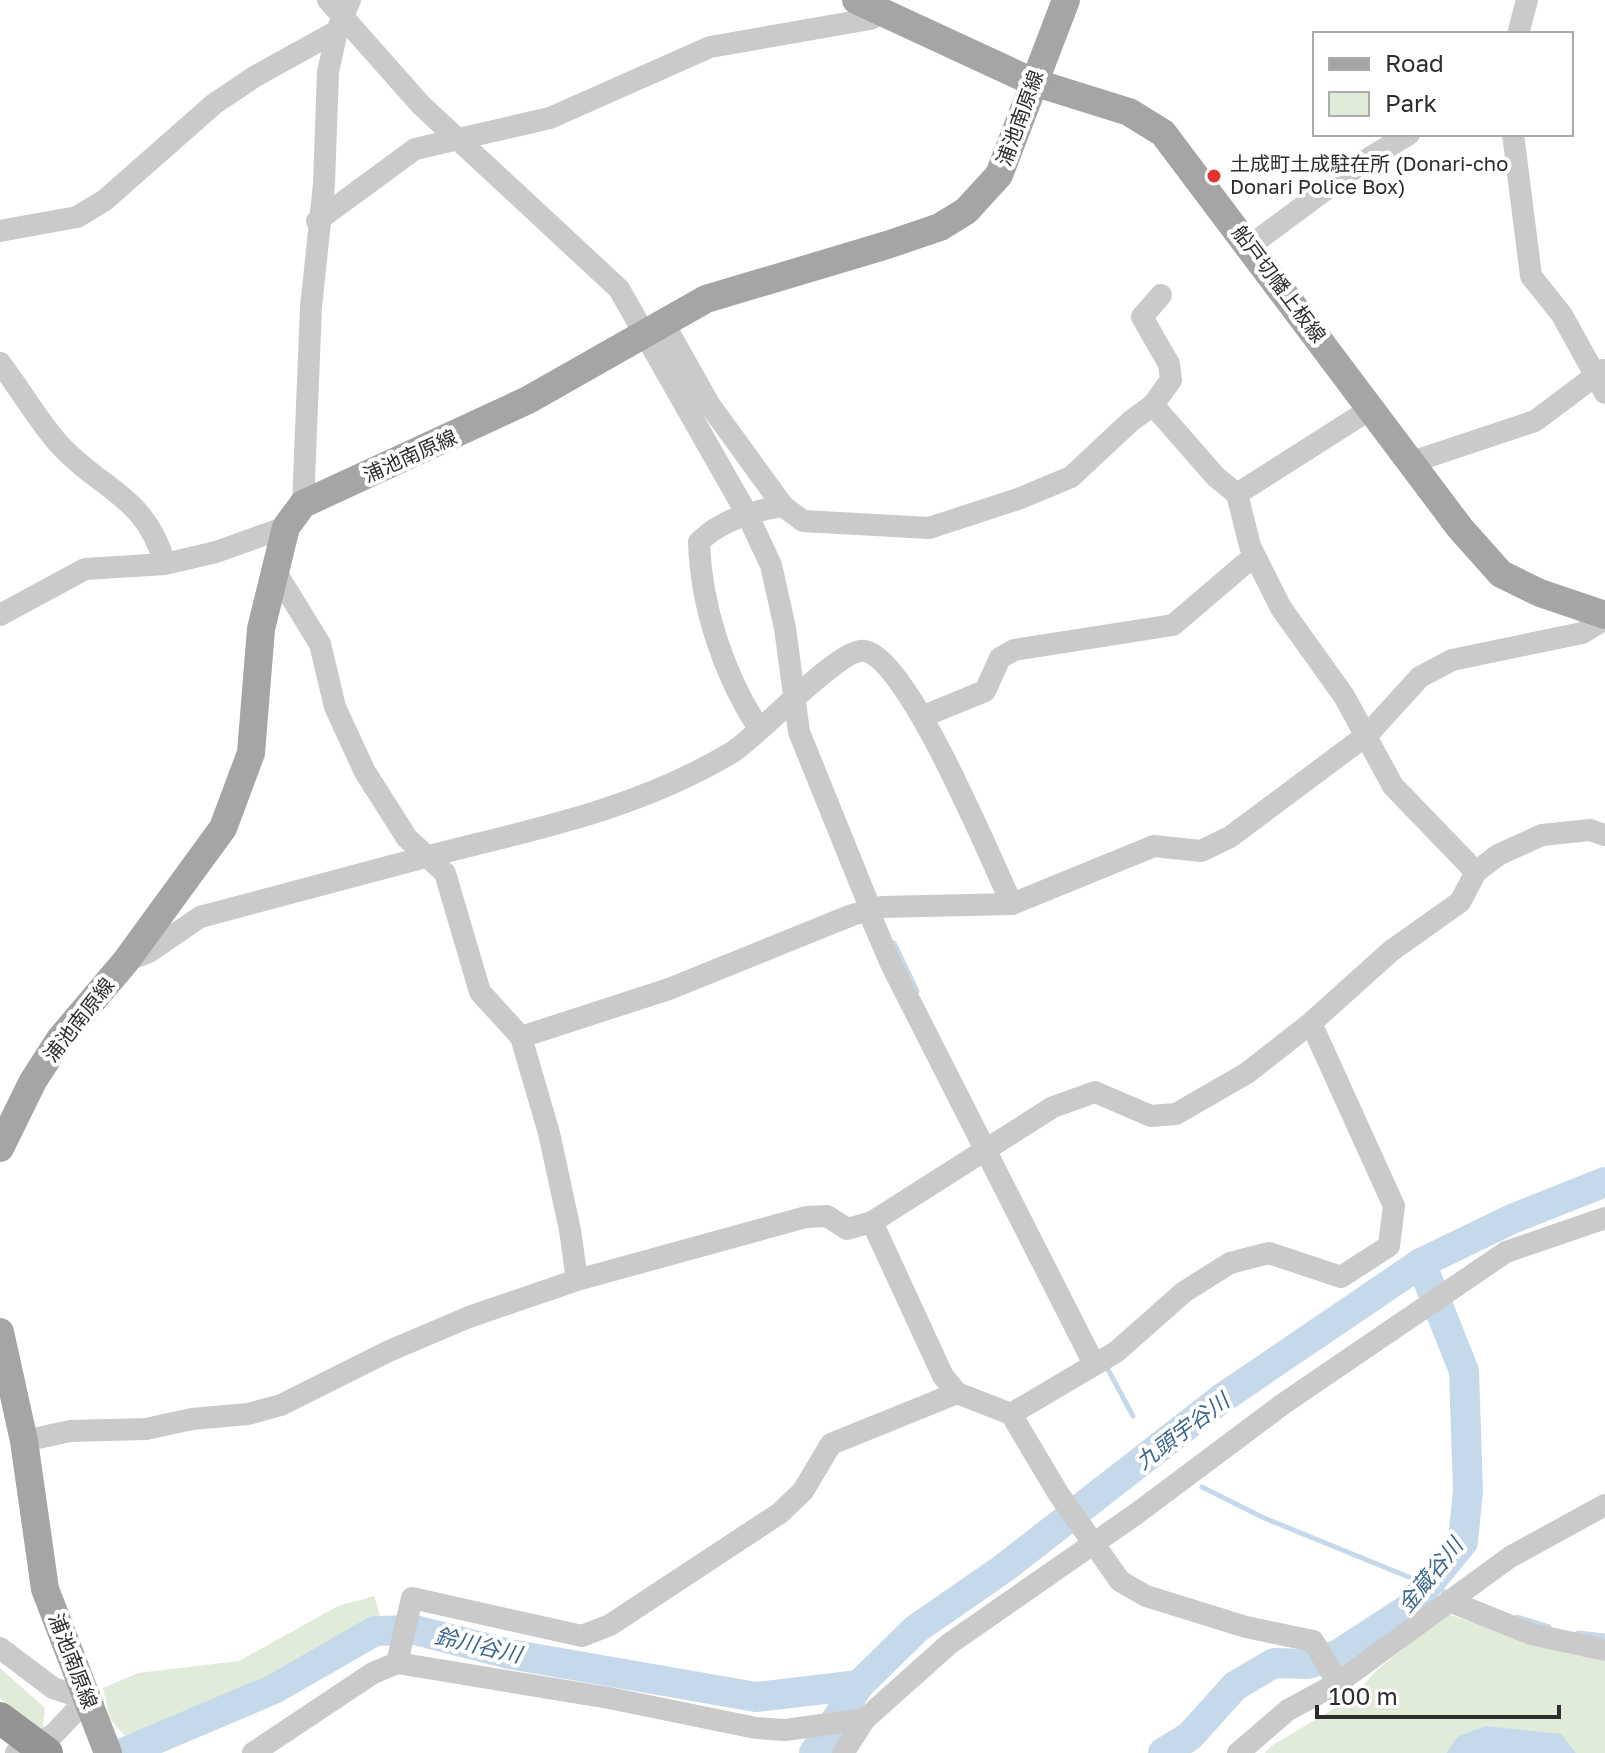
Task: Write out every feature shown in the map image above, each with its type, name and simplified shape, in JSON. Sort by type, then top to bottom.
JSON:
[{"type":"highway","points":[[3,1720],[47,1753]]},
{"type":"main road","name":"船戸切幡上板線","points":[[856,0],[1033,82],[1129,112],[1163,133],[1251,245],[1460,528],[1501,574],[1540,593],[1605,617]]},
{"type":"main road","name":"浦池南原線","points":[[0,1148],[33,1081],[60,1039],[126,961],[223,828],[241,788],[251,753],[261,629],[277,574],[286,527],[303,504],[506,411],[706,299],[887,245],[940,227],[966,211],[999,175],[1015,142],[1033,82],[1066,0]]},
{"type":"main road","name":"浦池南原線","points":[[0,1332],[24,1441],[45,1589],[104,1745]]},
{"type":"street","points":[[1519,32],[1527,0]]},
{"type":"street","points":[[343,9],[401,84],[465,137],[603,271],[654,327],[783,506],[803,521],[929,528],[1018,499],[1071,477],[1153,405],[1171,380],[1169,364],[1142,317],[1161,295]]},
{"type":"street","points":[[303,504],[317,221],[324,184],[328,72],[343,9]]},
{"type":"street","points":[[0,231],[77,217],[105,200],[214,104],[343,9]]},
{"type":"street","points":[[317,221],[415,149],[550,118],[710,47],[870,19],[883,12]]},
{"type":"street","points":[[1251,245],[1363,162],[1406,136]]},
{"type":"street","points":[[1412,462],[1535,421],[1601,380],[1562,315],[1531,276],[1513,136]]},
{"type":"street","points":[[654,327],[751,512],[778,588],[796,697],[813,770],[874,909],[1100,1361]]},
{"type":"street","points":[[0,363],[58,443],[135,505],[157,537],[165,564]]},
{"type":"street","points":[[1153,405],[1216,477],[1237,494],[1254,556],[1281,608],[1368,734],[1393,786],[1476,872]]},
{"type":"street","points":[[1237,494],[1372,408]]},
{"type":"street","points":[[759,729],[737,695],[724,661],[700,564],[699,542],[710,531],[751,512],[783,506]]},
{"type":"street","points":[[0,615],[85,569],[165,564],[216,552],[286,527]]},
{"type":"street","points":[[924,716],[985,691],[1000,658],[1014,650],[1173,625],[1254,556]]},
{"type":"street","points":[[277,574],[320,644],[335,707],[365,772],[407,838],[445,873],[480,992],[521,1037],[549,1133],[577,1280]]},
{"type":"street","points":[[521,1037],[669,989],[826,923],[874,909],[1012,904],[1154,846],[1201,851],[1230,837],[1368,734],[1420,677],[1452,660],[1582,633],[1605,617]]},
{"type":"street","points":[[126,961],[149,952],[200,917],[581,819],[689,776],[735,751],[848,655],[867,651],[883,663],[924,716],[1012,904]]},
{"type":"street","points":[[24,1441],[70,1431],[146,1429],[192,1419],[248,1414],[281,1405],[456,1322],[577,1280],[806,1217],[827,1216],[847,1229],[872,1222],[1053,1107],[1095,1092],[1151,1116],[1176,1114],[1247,1073],[1311,1023],[1391,951],[1460,902],[1476,872],[1498,855],[1542,835],[1590,830],[1605,835]]},
{"type":"street","points":[[1011,1414],[1100,1361],[1140,1333],[1184,1292],[1210,1274],[1245,1258],[1269,1253],[1341,1277],[1389,1246],[1394,1206],[1311,1023]]},
{"type":"street","points":[[843,1753],[860,1719],[949,1644],[1283,1404],[1506,1252],[1605,1218]]},
{"type":"street","points":[[872,1222],[943,1376],[957,1393],[1011,1414],[1058,1493],[1120,1581],[1146,1596],[1246,1627],[1313,1641],[1335,1677]]},
{"type":"street","points":[[253,1753],[399,1656],[412,1598],[582,1636],[610,1625],[780,1513],[803,1491],[831,1444],[957,1393]]},
{"type":"street","points":[[1238,1753],[1288,1710],[1510,1557],[1605,1505]]},
{"type":"street","points":[[1449,1601],[1531,1634],[1605,1650]]},
{"type":"street","points":[[0,1648],[53,1688],[87,1699],[53,1735],[16,1753]]},
{"type":"street","points":[[399,1656],[756,1728],[785,1730],[860,1719]]},
{"type":"green space","points":[[374,1596],[380,1615],[232,1698],[125,1736],[110,1719],[103,1688],[138,1673],[239,1661],[338,1606]]},
{"type":"green space","points":[[1447,1614],[1576,1655],[1605,1658],[1605,1753],[1576,1753],[1457,1737],[1446,1753],[1265,1753],[1271,1746],[1352,1698],[1377,1670]]},
{"type":"green space","points":[[0,1668],[45,1708],[42,1732],[0,1698]]},
{"type":"water","points":[[1485,1726],[1561,1734],[1576,1753],[1446,1753],[1457,1737]]},
{"type":"waterway","points":[[894,943],[917,991]]},
{"type":"waterway","name":"九頭宇谷川","points":[[814,1753],[859,1685],[916,1629],[1004,1568],[1221,1399],[1421,1263],[1512,1219],[1605,1182]]},
{"type":"waterway","name":"金蔵谷川","points":[[1163,1753],[1190,1736],[1235,1686],[1274,1663],[1308,1664],[1337,1655],[1408,1609],[1463,1542],[1468,1491],[1464,1371],[1421,1263]]},
{"type":"waterway","points":[[1105,1364],[1133,1416]]},
{"type":"waterway","points":[[1202,1487],[1264,1518],[1448,1593]]},
{"type":"waterway","points":[[1517,1617],[1549,1627]]},
{"type":"waterway","name":"鈴川谷川","points":[[123,1753],[274,1689],[375,1631],[415,1630],[509,1654],[756,1697],[859,1685]]},
{"type":"waterway","points":[[1578,1633],[1605,1636]]},
{"type":"place","name":"土成町土成駐在所 (Donari-cho Donari Police Box)","points":[[1214,176]]}]
